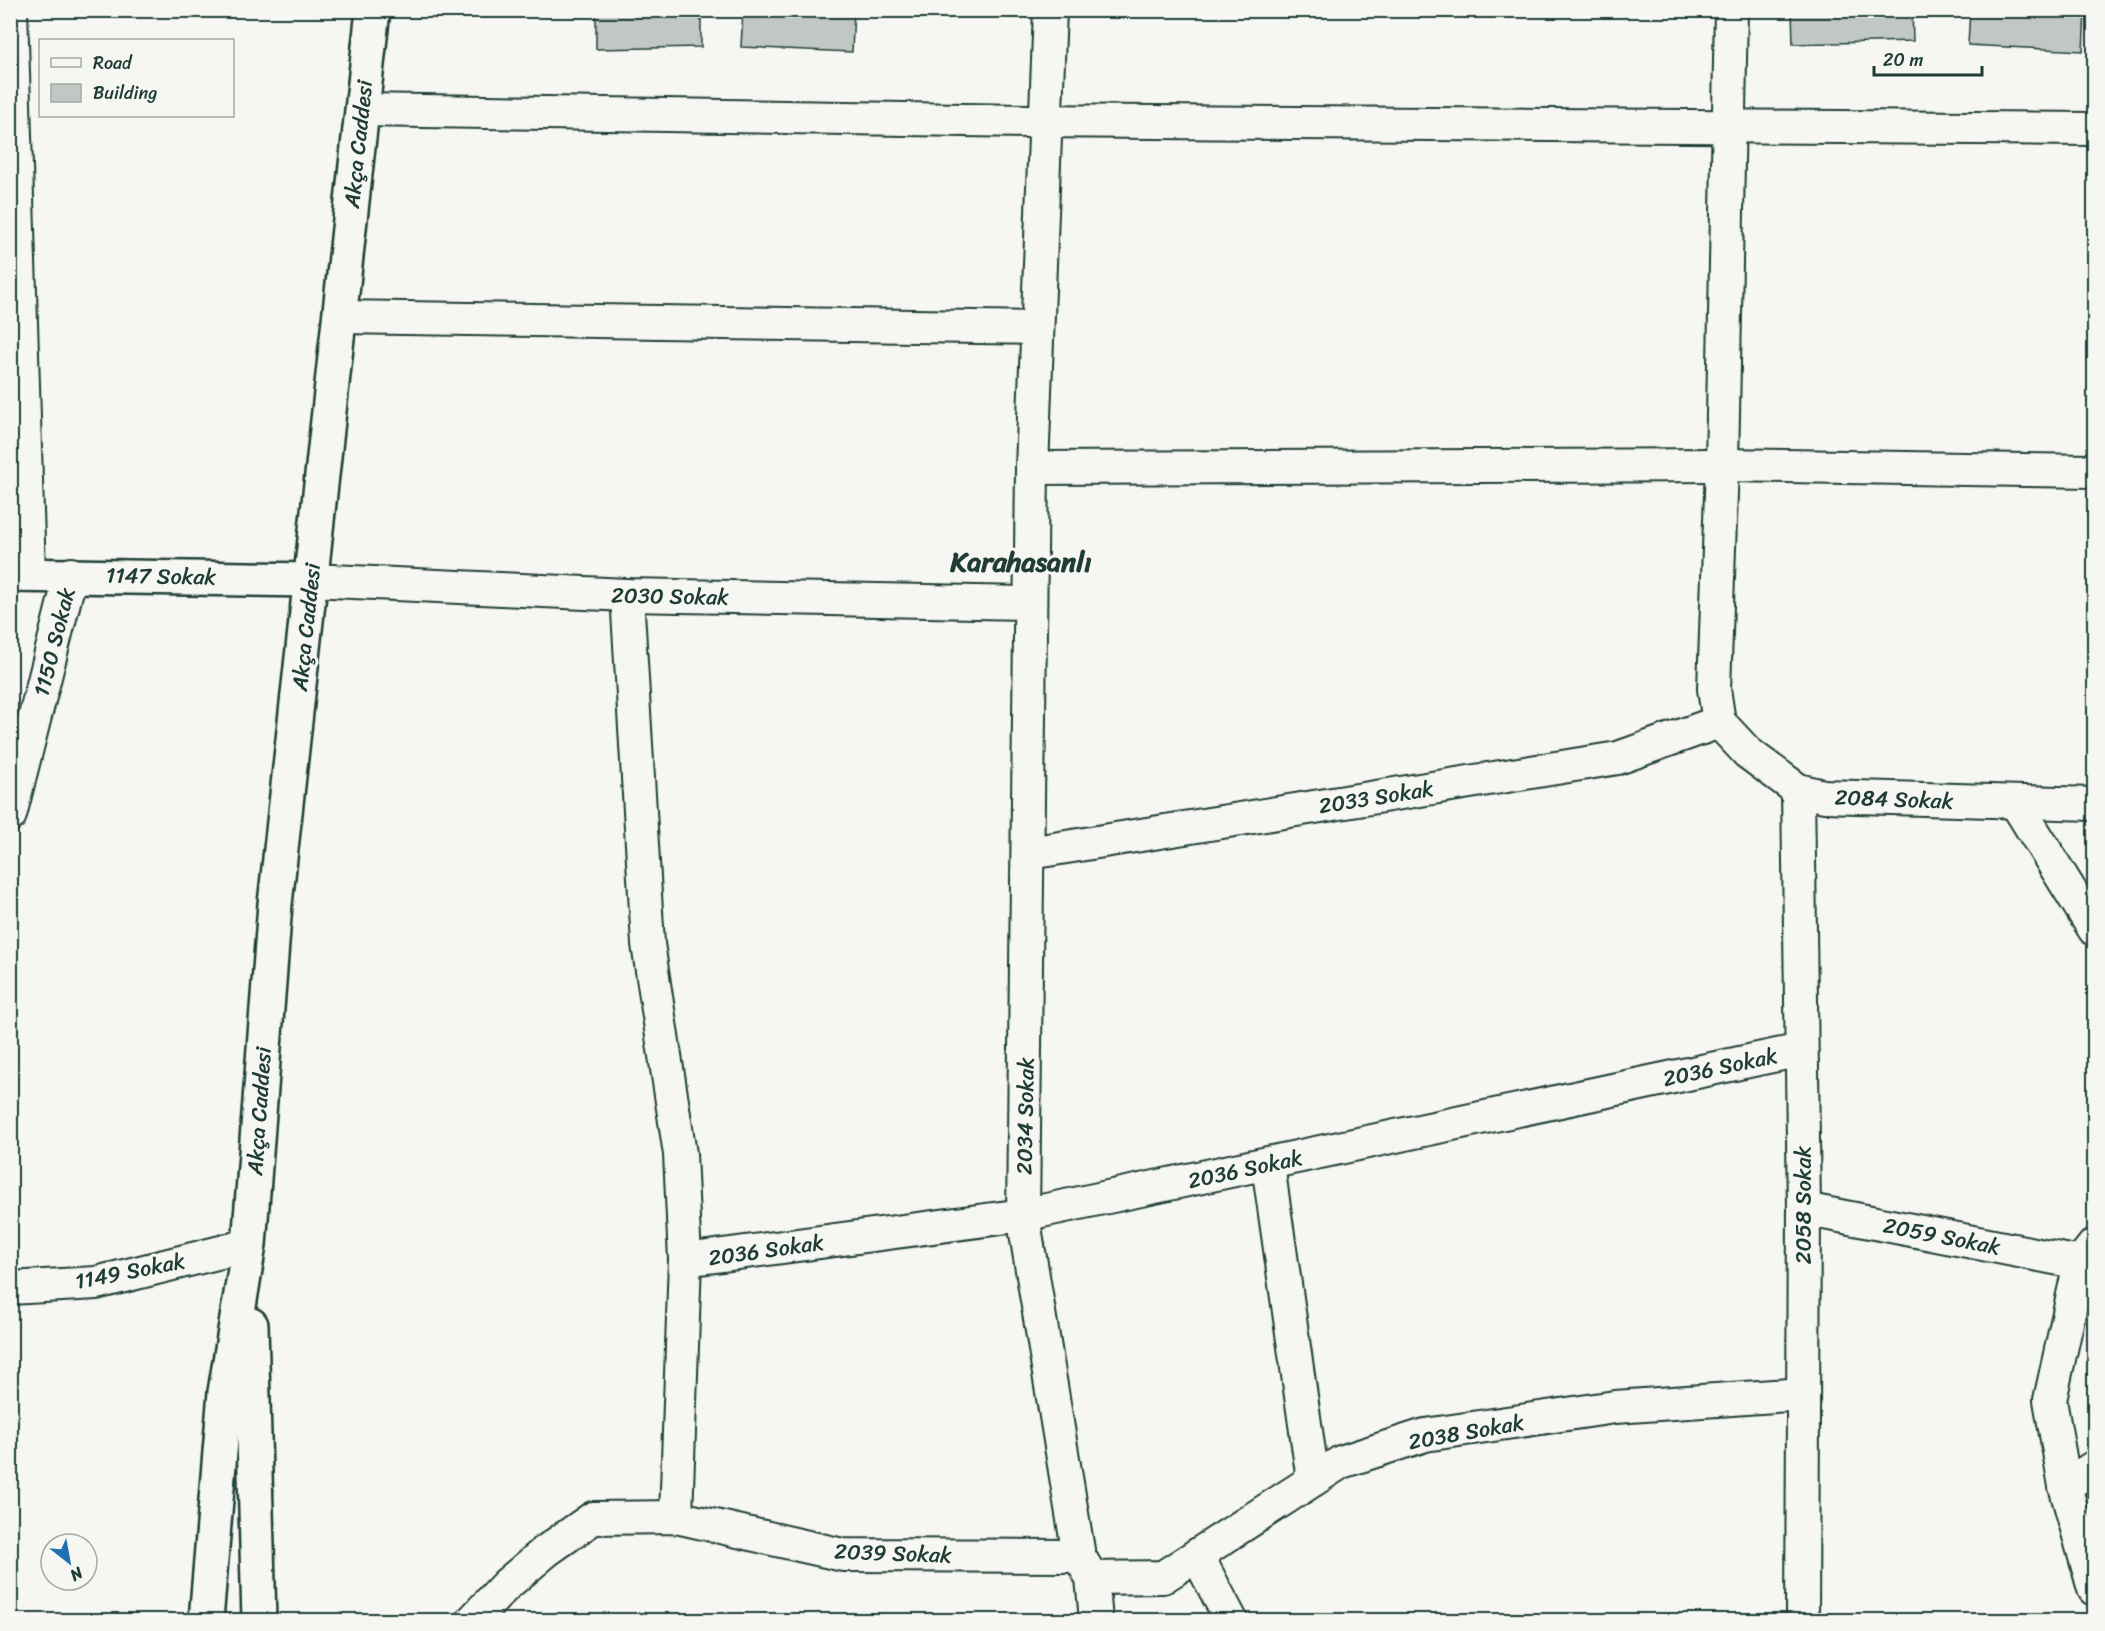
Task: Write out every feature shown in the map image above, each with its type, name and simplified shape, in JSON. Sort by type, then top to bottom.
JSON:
[{"type":"street","points":[[11,10],[20,574]]},
{"type":"street","name":"Akça Caddesi","points":[[249,1245],[275,904],[373,10]]},
{"type":"street","name":"2034 Sokak","points":[[1050,10],[1032,468],[1023,1215],[1096,1620]]},
{"type":"street","points":[[1719,722],[1714,689],[1722,465],[1731,10]]},
{"type":"street","points":[[362,111],[1044,121],[2094,129]]},
{"type":"street","points":[[339,317],[1037,328]]},
{"type":"street","points":[[1032,468],[1722,465],[2094,471]]},
{"type":"street","name":"1147 Sokak","points":[[20,574],[311,579]]},
{"type":"street","name":"1150 Sokak","points":[[10,815],[71,574]]},
{"type":"street","name":"2030 Sokak","points":[[311,579],[627,595],[1030,603]]},
{"type":"street","points":[[627,595],[648,944],[680,1154],[685,1260],[676,1516]]},
{"type":"street","name":"2084 Sokak","points":[[1719,722],[1748,753],[1798,790],[1824,796],[2094,804]]},
{"type":"street","name":"2033 Sokak","points":[[1029,853],[1618,758],[1719,722]]},
{"type":"street","name":"2058 Sokak","points":[[1798,790],[1804,1209],[1802,1620]]},
{"type":"street","points":[[2016,803],[2094,929]]},
{"type":"street","name":"2036 Sokak","points":[[685,1260],[1023,1215],[1268,1165],[1801,1050]]},
{"type":"street","points":[[1268,1165],[1313,1480]]},
{"type":"street","name":"2059 Sokak","points":[[1804,1209],[2087,1254]]},
{"type":"street","points":[[206,1620],[225,1392],[249,1245]]},
{"type":"street","points":[[249,1245],[259,1620]]},
{"type":"street","name":"1149 Sokak","points":[[10,1288],[96,1283],[249,1245]]},
{"type":"street","points":[[2087,1254],[2050,1400],[2065,1486],[2094,1589]]},
{"type":"street","name":"2038 Sokak","points":[[1085,1567],[1163,1577],[1341,1462],[1425,1436],[1616,1407],[1803,1394]]},
{"type":"street","points":[[2065,1486],[2094,1467]]},
{"type":"street","name":"2039 Sokak","points":[[473,1620],[514,1578],[593,1518],[676,1516],[843,1555],[1085,1567]]},
{"type":"street","points":[[1197,1555],[1231,1620]]},
{"type":"building","points":[[596,10],[701,10],[701,47],[596,49]]},
{"type":"building","points":[[743,10],[854,10],[852,52],[741,47]]},
{"type":"building","points":[[1792,10],[1912,10],[1913,41],[1793,44]]},
{"type":"building","points":[[1970,10],[2085,10],[2083,51],[1968,45]]},
{"type":"district","name":"Karahasanlı","points":[[1021,561]]}]
